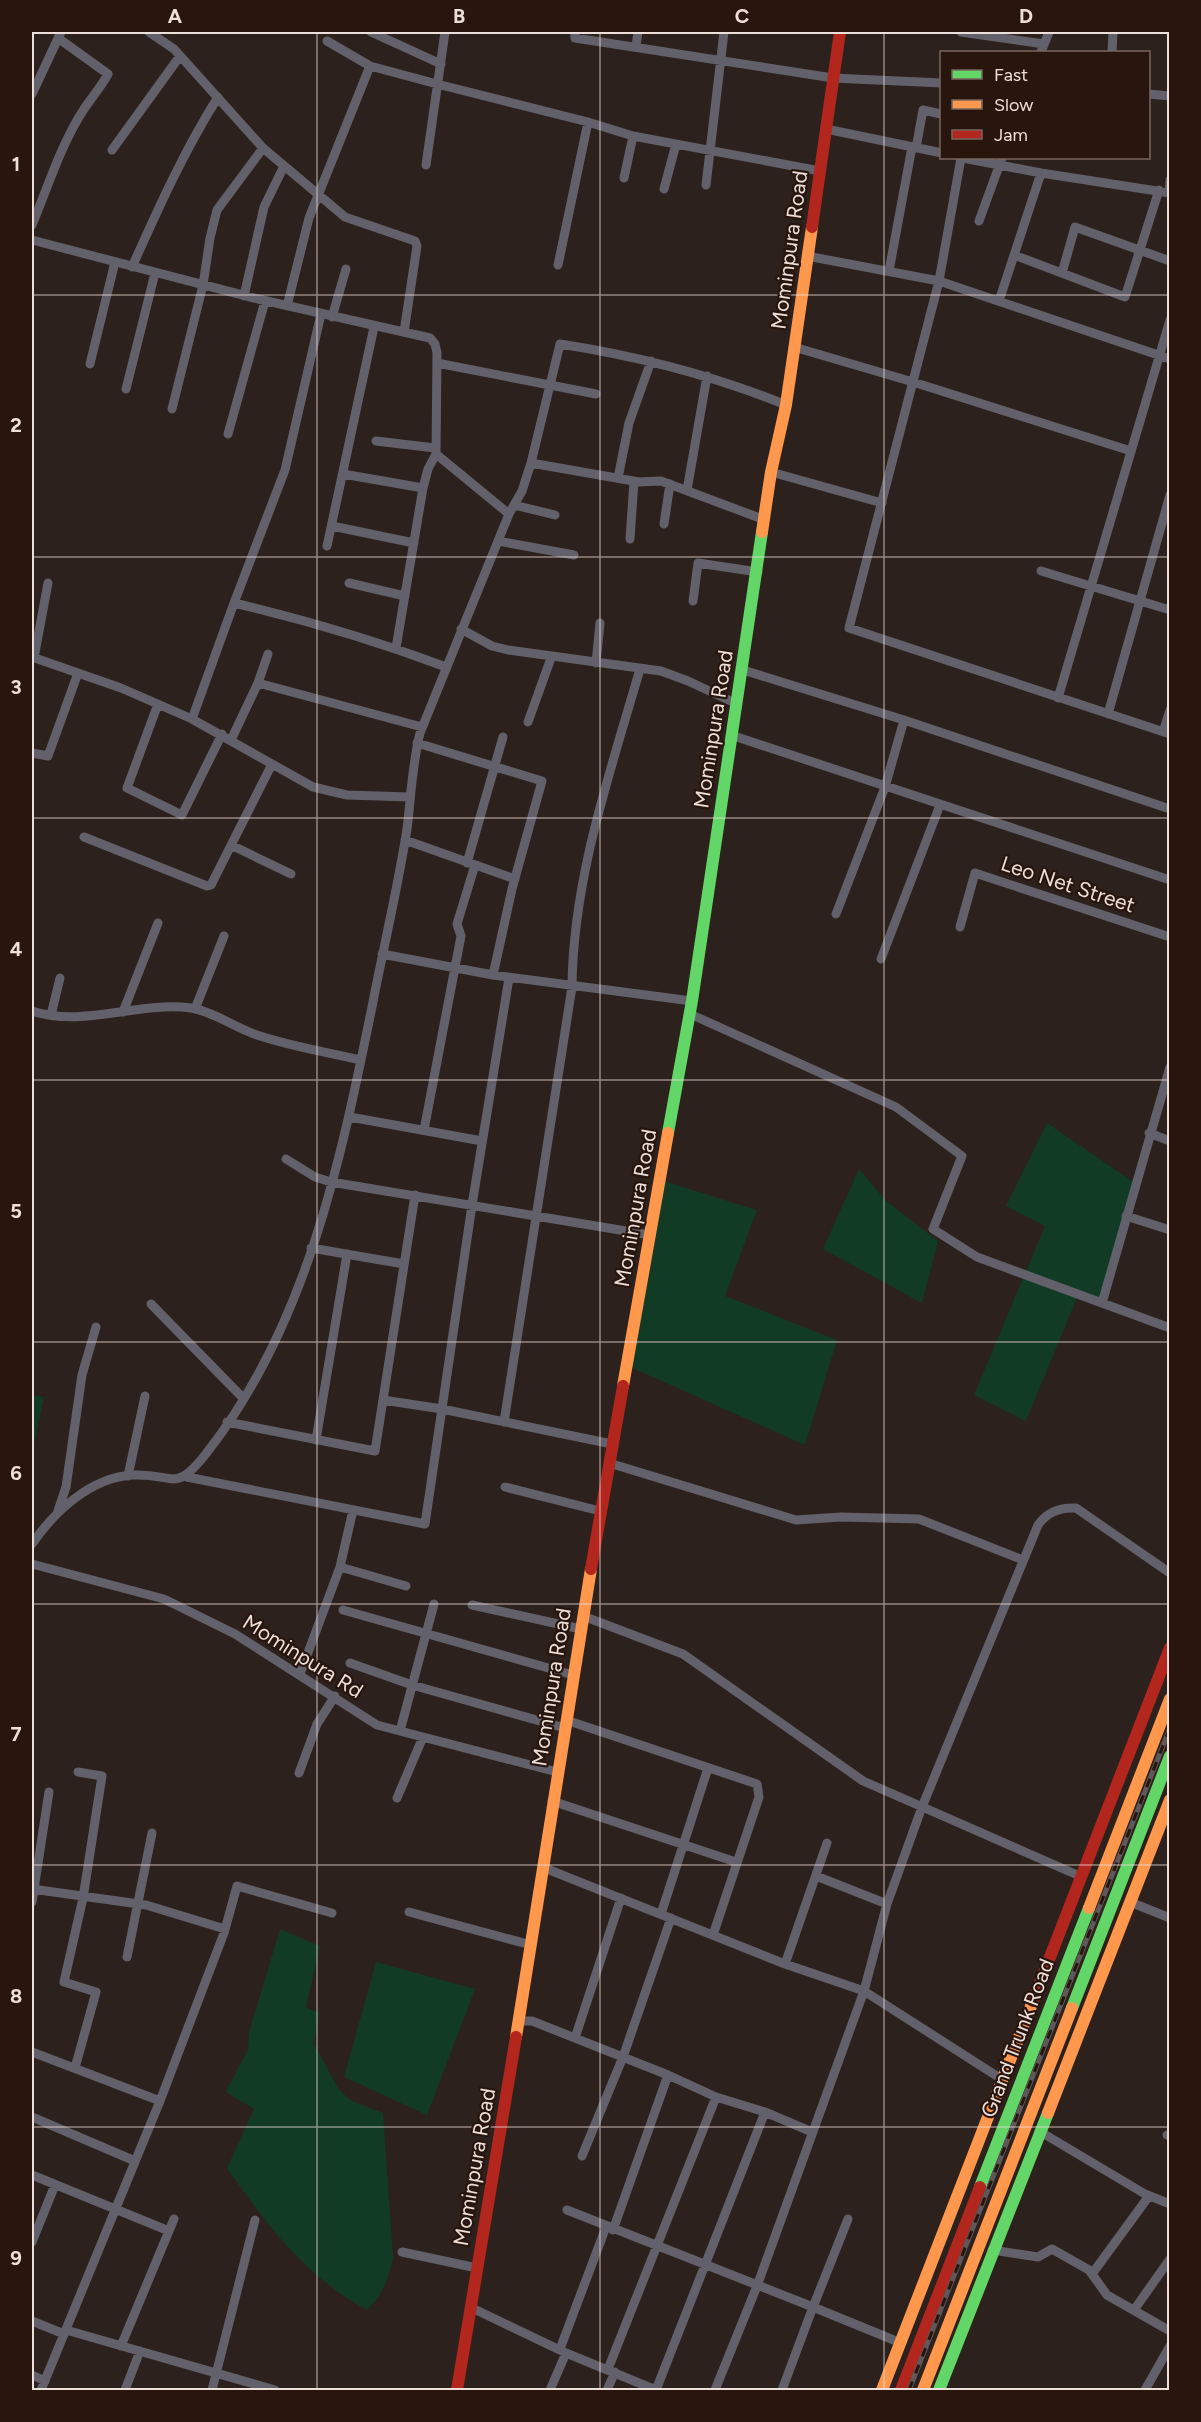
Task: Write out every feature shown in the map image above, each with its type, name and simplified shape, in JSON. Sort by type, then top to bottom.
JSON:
[{"type":"main road","name":"Mominpura Road","points":[[457,2391],[519,2021],[552,1801],[600,1511],[691,1007],[731,735],[758,572],[771,472],[786,405],[840,32]]},
{"type":"main road","points":[[882,2391],[1170,1648]]},
{"type":"main road","name":"Grand Trunk Road","points":[[901,2391],[1170,1699]]},
{"type":"main road","name":"Grand Trunk Road","points":[[923,2391],[1170,1756]]},
{"type":"main road","points":[[939,2391],[992,2250],[1170,1800]]},
{"type":"main road","points":[[1062,2029],[1077,2034]]},
{"type":"street","points":[[149,32],[180,56],[263,148],[345,217],[415,241],[417,246],[404,332]]},
{"type":"street","points":[[371,32],[441,64]]},
{"type":"street","points":[[426,165],[445,32]]},
{"type":"street","points":[[575,32],[574,38],[833,78],[940,83]]},
{"type":"street","points":[[636,46],[638,32]]},
{"type":"street","points":[[706,185],[724,32]]},
{"type":"street","points":[[961,32],[1043,48],[1049,32]]},
{"type":"street","points":[[1112,51],[1113,32]]},
{"type":"street","points":[[32,94],[60,35],[108,74],[97,94],[84,110],[64,147],[32,225]]},
{"type":"street","points":[[327,41],[370,66],[588,122],[633,136],[820,171]]},
{"type":"street","points":[[112,150],[180,56]]},
{"type":"street","points":[[287,306],[309,218],[370,66]]},
{"type":"street","points":[[1150,94],[1170,96]]},
{"type":"street","points":[[132,267],[166,191],[197,130],[218,97]]},
{"type":"street","points":[[889,272],[923,110],[940,114]]},
{"type":"street","points":[[558,265],[588,122]]},
{"type":"street","points":[[826,129],[940,153]]},
{"type":"street","points":[[624,178],[633,136]]},
{"type":"street","points":[[664,189],[676,144]]},
{"type":"street","points":[[172,409],[203,285],[217,210],[263,148]]},
{"type":"street","points":[[962,159],[939,281],[849,628],[1166,733],[1170,710]]},
{"type":"street","points":[[975,159],[1000,161],[1041,173],[1166,192]]},
{"type":"street","points":[[980,221],[1000,161]]},
{"type":"street","points":[[244,296],[264,207],[284,166]]},
{"type":"street","points":[[999,301],[1041,173]]},
{"type":"street","points":[[1014,255],[1125,297],[1140,249],[1170,180]]},
{"type":"street","points":[[1062,273],[1075,227],[1170,261]]},
{"type":"street","points":[[32,240],[244,296],[430,338],[435,344],[437,363],[436,451],[423,489],[396,648]]},
{"type":"street","points":[[807,256],[939,281],[1170,359]]},
{"type":"street","points":[[90,364],[115,262]]},
{"type":"street","points":[[332,317],[346,268]]},
{"type":"street","points":[[126,389],[155,273]]},
{"type":"street","points":[[228,434],[265,301]]},
{"type":"street","points":[[192,719],[285,470],[321,314]]},
{"type":"street","points":[[1058,698],[1170,320]]},
{"type":"street","points":[[327,546],[374,327]]},
{"type":"street","points":[[187,1477],[227,1422],[268,1359],[290,1312],[350,1117],[405,840],[417,743],[461,629],[509,514],[522,491],[560,344],[651,361],[707,376],[786,405]]},
{"type":"street","points":[[794,347],[913,382],[1131,452]]},
{"type":"street","points":[[618,478],[629,423],[651,361]]},
{"type":"street","points":[[437,363],[549,383],[596,394]]},
{"type":"street","points":[[687,490],[707,376]]},
{"type":"street","points":[[376,441],[436,451],[509,514]]},
{"type":"street","points":[[531,463],[634,481],[670,484],[765,520]]},
{"type":"street","points":[[771,472],[882,503]]},
{"type":"street","points":[[343,474],[423,489]]},
{"type":"street","points":[[630,539],[634,481]]},
{"type":"street","points":[[664,524],[670,484]]},
{"type":"street","points":[[1108,714],[1170,495]]},
{"type":"street","points":[[514,505],[555,515]]},
{"type":"street","points":[[332,526],[414,543]]},
{"type":"street","points":[[498,541],[574,555]]},
{"type":"street","points":[[693,601],[698,563],[758,572]]},
{"type":"street","points":[[1041,571],[1170,610]]},
{"type":"street","points":[[48,583],[33,657],[192,719],[313,787],[328,792],[410,797]]},
{"type":"street","points":[[349,583],[405,596]]},
{"type":"street","points":[[234,603],[298,618],[396,648],[446,667]]},
{"type":"street","points":[[596,663],[600,623]]},
{"type":"street","points":[[461,629],[492,646],[551,658],[661,671],[737,704]]},
{"type":"street","points":[[231,740],[258,683],[268,654]]},
{"type":"street","points":[[528,722],[551,658]]},
{"type":"street","points":[[504,1422],[572,987],[572,938],[593,829],[640,669]]},
{"type":"street","points":[[743,670],[904,720],[1170,809]]},
{"type":"street","points":[[32,755],[48,756],[78,673]]},
{"type":"street","points":[[258,683],[422,727]]},
{"type":"street","points":[[158,704],[127,788],[182,814],[222,734]]},
{"type":"street","points":[[836,914],[885,787],[904,720]]},
{"type":"street","points":[[731,735],[1170,880]]},
{"type":"street","points":[[424,1130],[453,968],[461,936],[457,924],[494,766],[503,737]]},
{"type":"street","points":[[417,743],[542,781],[515,879],[493,975]]},
{"type":"street","points":[[84,837],[207,886],[216,880],[272,764]]},
{"type":"street","points":[[881,959],[940,805]]},
{"type":"street","points":[[405,840],[515,879]]},
{"type":"street","points":[[232,846],[291,874]]},
{"type":"street","name":"Leo Net Street","points":[[960,927],[975,873],[1170,937]]},
{"type":"street","points":[[123,1012],[158,923]]},
{"type":"street","points":[[195,1009],[224,936]]},
{"type":"street","points":[[382,954],[509,978],[691,1007],[896,1107],[962,1156],[933,1229],[977,1257],[1170,1328]]},
{"type":"street","points":[[51,1015],[60,978]]},
{"type":"street","points":[[32,1544],[57,1514],[86,1492],[115,1478],[128,1476],[179,1479],[187,1477],[425,1524],[482,1140],[509,978]]},
{"type":"street","points":[[32,1011],[82,1017],[123,1012],[195,1009],[209,1012],[254,1034],[361,1060]]},
{"type":"street","points":[[1102,1303],[1149,1133],[1170,1067]]},
{"type":"street","points":[[350,1117],[482,1140]]},
{"type":"street","points":[[1149,1133],[1170,1141]]},
{"type":"street","points":[[286,1160],[315,1178],[331,1182],[650,1235]]},
{"type":"street","points":[[227,1422],[375,1451],[415,1195]]},
{"type":"street","points":[[1126,1216],[1170,1230]]},
{"type":"street","points":[[311,1248],[404,1264]]},
{"type":"street","points":[[316,1440],[346,1254]]},
{"type":"street","points":[[151,1304],[243,1398]]},
{"type":"street","points":[[57,1514],[66,1487],[82,1375],[96,1327]]},
{"type":"street","points":[[128,1476],[145,1396]]},
{"type":"street","points":[[383,1400],[442,1409],[612,1444]]},
{"type":"street","points":[[609,1463],[796,1520],[841,1517],[919,1519],[1023,1560]]},
{"type":"street","points":[[505,1486],[600,1511]]},
{"type":"street","points":[[715,2391],[757,2286],[864,1991],[887,1904],[922,1807],[1023,1560],[1044,1516],[1065,1508],[1076,1508],[1170,1573]]},
{"type":"street","points":[[300,1674],[340,1567],[353,1510]]},
{"type":"street","name":"Mominpura Rd","points":[[32,1564],[164,1599],[235,1634],[336,1696],[377,1725],[558,1772]]},
{"type":"street","points":[[340,1567],[406,1586]]},
{"type":"street","points":[[400,1731],[434,1604]]},
{"type":"street","points":[[472,1605],[582,1623],[683,1654],[863,1780],[1082,1877]]},
{"type":"street","points":[[343,1610],[573,1675]]},
{"type":"street","points":[[350,1663],[412,1685],[565,1724],[752,1780],[759,1789],[713,1935]]},
{"type":"street","points":[[299,1773],[317,1724],[336,1696]]},
{"type":"street","points":[[397,1798],[423,1737]]},
{"type":"street","points":[[661,1914],[708,1768]]},
{"type":"street","points":[[75,2068],[96,1992],[64,1982],[83,1898],[102,1776],[78,1772]]},
{"type":"street","points":[[32,1902],[32,1889],[49,1792]]},
{"type":"street","points":[[552,1801],[736,1862]]},
{"type":"street","points":[[127,1957],[152,1833]]},
{"type":"street","points":[[785,1964],[827,1843]]},
{"type":"street","points":[[542,1866],[785,1964],[864,1991],[1003,2080]]},
{"type":"street","points":[[816,1876],[887,1904]]},
{"type":"street","points":[[41,2391],[160,2101],[225,1929],[237,1886],[332,1913]]},
{"type":"street","points":[[32,1889],[137,1904],[225,1929]]},
{"type":"street","points":[[575,2038],[621,1898]]},
{"type":"street","points":[[1130,1902],[1170,1918]]},
{"type":"street","points":[[409,1912],[531,1945]]},
{"type":"street","points":[[582,2156],[623,2058],[671,1918]]},
{"type":"street","points":[[519,2021],[532,2021],[668,2075],[716,2097],[765,2112],[812,2132]]},
{"type":"street","points":[[32,2052],[160,2101]]},
{"type":"street","points":[[550,2391],[563,2351],[668,2075]]},
{"type":"street","points":[[607,2391],[611,2371],[656,2245],[716,2097]]},
{"type":"street","points":[[470,2307],[563,2351],[656,2391],[765,2112]]},
{"type":"street","points":[[32,2116],[135,2161]]},
{"type":"street","points":[[1039,2131],[1149,2196],[1170,2204]]},
{"type":"street","points":[[32,2175],[169,2231]]},
{"type":"street","points":[[32,2242],[55,2185]]},
{"type":"street","points":[[1092,2274],[1149,2196]]},
{"type":"street","points":[[567,2210],[901,2343]]},
{"type":"street","points":[[121,2346],[174,2219]]},
{"type":"street","points":[[782,2391],[848,2219]]},
{"type":"street","points":[[212,2391],[255,2220]]},
{"type":"street","points":[[992,2250],[1038,2257],[1052,2249],[1092,2274],[1107,2295],[1170,2331]]},
{"type":"street","points":[[402,2252],[477,2268]]},
{"type":"street","points":[[1134,2310],[1170,2259]]},
{"type":"street","points":[[32,2321],[275,2391]]},
{"type":"street","points":[[1145,2391],[1170,2346]]},
{"type":"street","points":[[125,2391],[140,2351]]},
{"type":"street","points":[[32,2375],[45,2381]]},
{"type":"green space","points":[[1047,1123],[1135,1183],[1102,1303],[1078,1295],[1026,1421],[974,1395],[1045,1226],[1006,1206]]},
{"type":"green space","points":[[859,1169],[886,1201],[938,1241],[922,1303],[823,1249]]},
{"type":"green space","points":[[660,1180],[757,1210],[725,1296],[837,1340],[805,1445],[626,1365]]},
{"type":"green space","points":[[32,1395],[44,1397],[32,1454]]},
{"type":"green space","points":[[280,1929],[320,1946],[306,2007],[319,2013],[314,2044],[338,2088],[350,2100],[383,2113],[393,2258],[384,2286],[367,2310],[345,2297],[306,2266],[272,2229],[227,2168],[254,2109],[226,2092],[248,2049],[249,2032]]},
{"type":"green space","points":[[376,1962],[475,1989],[427,2115],[344,2077]]},
{"type":"railway","points":[[909,2390],[1170,1728]]},
{"type":"traffic: fast","points":[[668,1133],[692,1001],[762,532]]},
{"type":"traffic: fast","points":[[1072,2008],[1170,1756]]},
{"type":"traffic: fast","points":[[980,2187],[1089,1908]]},
{"type":"traffic: fast","points":[[939,2390],[1048,2113]]},
{"type":"traffic: slow","points":[[762,532],[771,472],[786,405],[812,227]]},
{"type":"traffic: slow","points":[[623,1386],[668,1133]]},
{"type":"traffic: slow","points":[[516,2037],[591,1569]]},
{"type":"traffic: slow","points":[[1089,1908],[1170,1699]]},
{"type":"traffic: slow","points":[[1048,2113],[1170,1800]]},
{"type":"traffic: slow","points":[[882,2390],[1033,2001]]},
{"type":"traffic: slow","points":[[923,2390],[1072,2008]]},
{"type":"traffic: jam","points":[[812,227],[840,32]]},
{"type":"traffic: jam","points":[[591,1569],[623,1386]]},
{"type":"traffic: jam","points":[[1033,2001],[1170,1648]]},
{"type":"traffic: jam","points":[[457,2390],[516,2037]]},
{"type":"traffic: jam","points":[[901,2390],[980,2187]]}]
